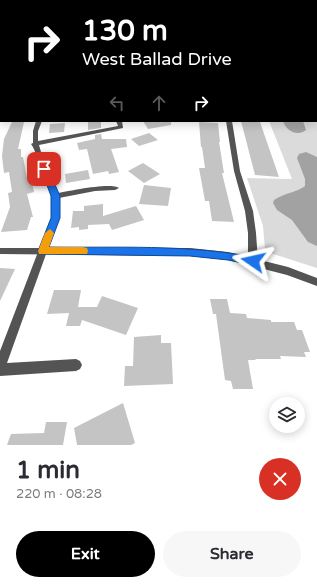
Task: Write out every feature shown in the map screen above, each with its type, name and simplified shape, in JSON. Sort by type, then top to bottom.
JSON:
[{"type":"street","points":[[0,367],[55,218],[55,196],[34,144],[38,122]]},
{"type":"street","points":[[34,144],[121,127],[119,122]]},
{"type":"street","points":[[229,122],[238,171],[249,211],[252,233],[253,261]]},
{"type":"street","points":[[55,196],[95,189],[115,188]]},
{"type":"street","points":[[0,251],[190,252],[228,256],[253,261],[288,271],[317,282]]},
{"type":"street","points":[[0,370],[76,365]]},
{"type":"shaded area","points":[[269,122],[317,122],[317,268],[267,252],[265,249],[263,226],[247,178],[292,179]]},
{"type":"shaded area","points":[[284,122],[303,122],[306,130],[296,133],[289,130]]},
{"type":"shaded area","points":[[306,152],[317,157],[317,246],[308,242],[292,220],[277,210],[273,203],[274,200],[305,186],[305,179],[297,158],[299,154]]},
{"type":"building","points":[[12,122],[24,122],[18,149],[21,149],[21,157],[23,157],[27,178],[31,178],[34,192],[27,194],[33,217],[31,217],[27,230],[1,232],[10,207],[8,193],[12,192],[9,172],[4,173],[2,156],[4,139]]},
{"type":"building","points":[[88,122],[101,122],[101,128],[88,130]]},
{"type":"building","points":[[144,122],[171,122],[171,125],[148,129]]},
{"type":"building","points":[[199,122],[218,123],[219,142],[224,173],[222,173],[234,222],[212,221],[209,201],[205,201],[199,168],[205,168],[201,147]]},
{"type":"building","points":[[241,122],[260,122],[279,177],[255,175]]},
{"type":"building","points":[[65,123],[64,132],[49,133],[50,124]]},
{"type":"building","points":[[149,133],[158,140],[139,146],[131,139]]},
{"type":"building","points":[[101,134],[102,139],[126,139],[127,147],[111,149],[119,172],[109,174],[108,171],[93,174],[87,149],[79,150],[77,143],[95,139],[95,135]]},
{"type":"building","points":[[143,163],[160,174],[144,183],[128,171]]},
{"type":"building","points":[[88,170],[90,179],[66,183],[65,174]]},
{"type":"building","points":[[144,185],[171,188],[168,206],[139,204]]},
{"type":"building","points":[[103,204],[103,216],[136,206],[144,220],[112,230],[109,224],[88,225],[88,229],[79,230],[79,227],[71,228],[73,211],[84,211],[84,206]]},
{"type":"building","points":[[0,268],[15,269],[0,301]]},
{"type":"building","points":[[54,290],[81,290],[78,307],[97,307],[102,296],[138,308],[126,335],[82,320],[80,326],[66,326],[69,313],[47,314]]},
{"type":"building","points":[[210,299],[227,299],[230,313],[246,314],[247,318],[271,320],[271,322],[294,322],[297,330],[302,330],[310,352],[304,352],[306,357],[280,356],[281,359],[248,360],[253,389],[233,389],[231,381],[225,380],[216,314],[213,314]]},
{"type":"building","points":[[161,335],[161,343],[171,343],[173,384],[124,386],[125,366],[133,366],[134,337]]},
{"type":"building","points":[[123,403],[135,443],[131,445],[77,445],[74,428]]},
{"type":"building","points":[[46,422],[67,422],[63,445],[7,445],[11,434],[44,433]]},
{"type":"slow traffic","points":[[50,233],[43,251],[83,251]]},
{"type":"route","points":[[44,169],[55,196],[55,218],[43,251],[190,252],[228,256],[253,261]]}]
